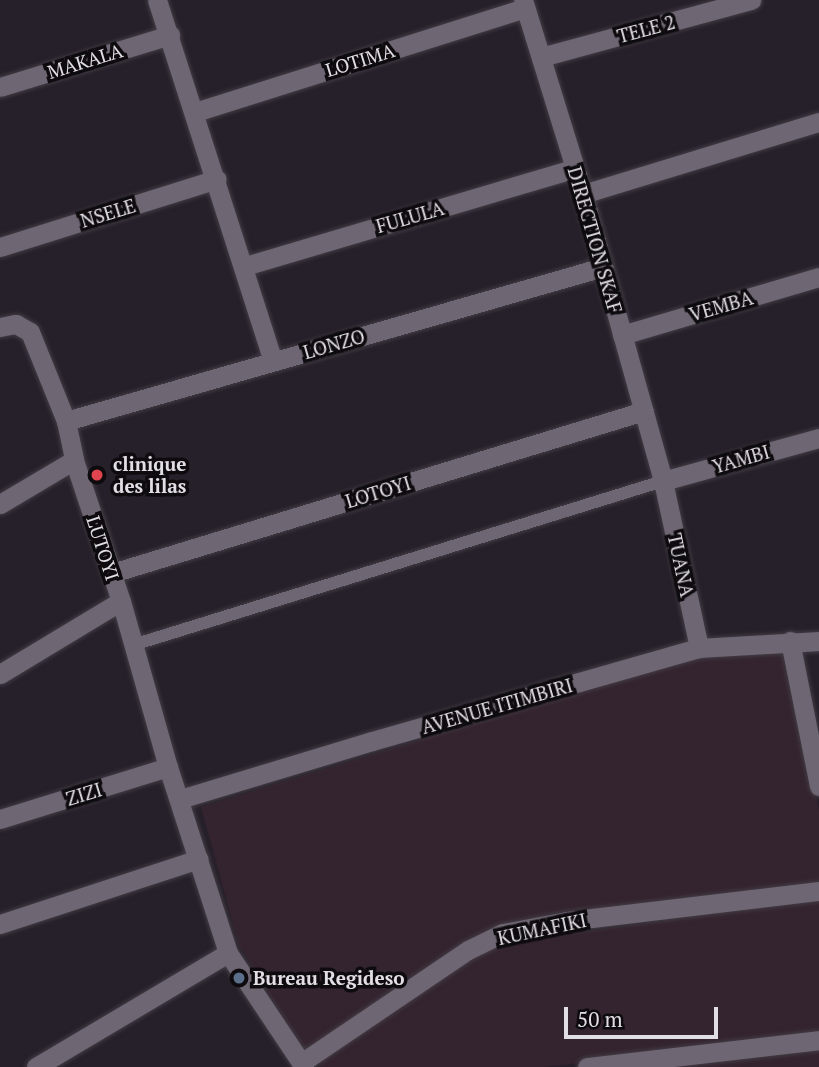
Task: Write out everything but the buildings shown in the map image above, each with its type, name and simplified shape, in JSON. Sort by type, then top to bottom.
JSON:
[{"type":"street","points":[[158,0],[245,266],[273,362]]},
{"type":"street","name":"TELE 2","points":[[541,57],[751,0]]},
{"type":"street","name":"DIRECTION SKAF","points":[[524,4],[583,194],[663,481]]},
{"type":"street","name":"LOTIMA","points":[[195,112],[524,4]]},
{"type":"street","name":"MAKALA","points":[[0,88],[170,35]]},
{"type":"street","points":[[583,194],[819,122]]},
{"type":"street","name":"FULULA","points":[[245,266],[575,168]]},
{"type":"street","name":"NSELE","points":[[0,247],[217,179]]},
{"type":"street","name":"LONZO","points":[[66,421],[603,267]]},
{"type":"street","name":"VEMBA","points":[[622,335],[819,277]]},
{"type":"street","name":"LUTOYI","points":[[0,327],[16,324],[30,332],[66,421],[74,460],[121,601],[167,767],[180,799],[228,953],[302,1065]]},
{"type":"street","name":"LOTOYI","points":[[112,573],[644,411]]},
{"type":"street","name":"YAMBI","points":[[663,481],[819,438]]},
{"type":"street","points":[[0,504],[74,460]]},
{"type":"street","name":"TUANA","points":[[663,481],[699,648]]},
{"type":"street","points":[[0,674],[121,601]]},
{"type":"street","points":[[790,641],[819,786]]},
{"type":"street","name":"AVENUE ITIMBIRI","points":[[180,799],[699,648],[819,641]]},
{"type":"street","name":"ZIZI","points":[[0,819],[167,767]]},
{"type":"street","points":[[0,925],[199,859]]},
{"type":"street","name":"KUMAFIKI","points":[[302,1065],[468,950],[503,933],[567,921],[819,891]]},
{"type":"street","points":[[36,1067],[228,953]]},
{"type":"street","points":[[587,1067],[819,1040]]},
{"type":"lane","points":[[133,645],[663,481]]},
{"type":"shaded area","points":[[787,645],[819,810],[819,886],[503,928],[304,1052],[239,945],[201,807],[715,650]]},
{"type":"shaded area","points":[[819,898],[819,1036],[543,1067],[321,1067],[314,1055],[493,945]]},
{"type":"shaded area","points":[[819,1044],[819,1067],[627,1067]]},
{"type":"place","name":"clinique des lilas","points":[[97,475]]},
{"type":"place","name":"Bureau Regideso","points":[[239,978]]}]
